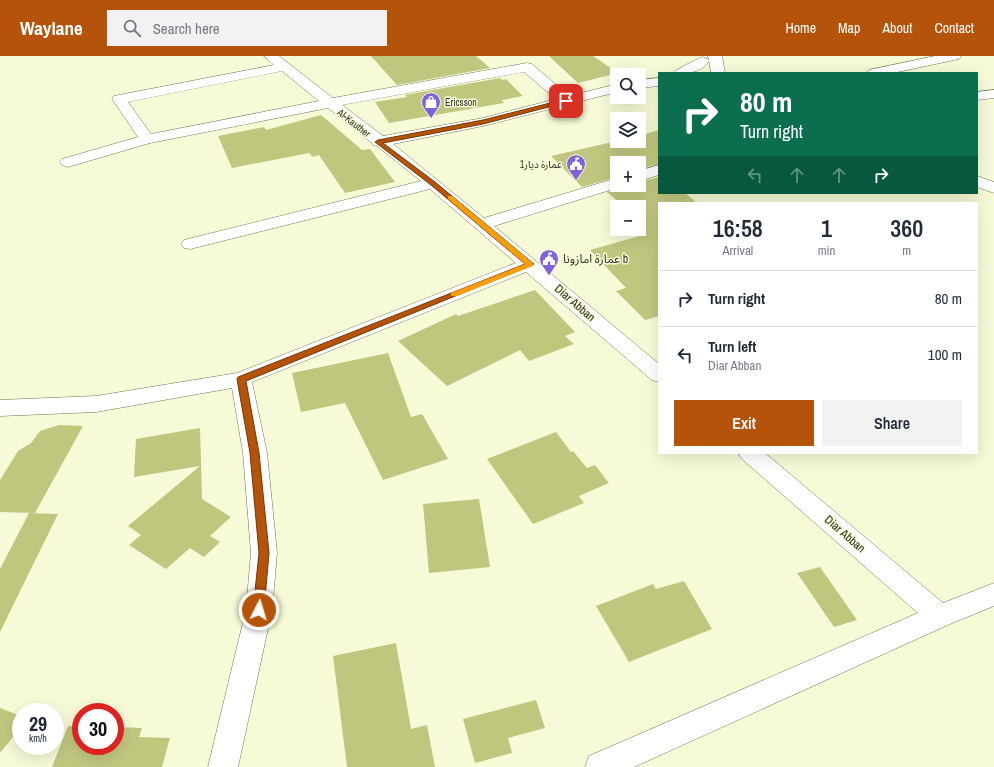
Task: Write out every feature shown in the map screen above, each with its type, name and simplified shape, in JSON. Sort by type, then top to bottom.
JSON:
[{"type":"street","name":"Al-Kauther","points":[[270,56],[378,142],[483,122],[610,90]]},
{"type":"street","points":[[879,72],[954,56]]},
{"type":"street","points":[[682,72],[695,67],[712,65]]},
{"type":"street","points":[[147,139],[119,99],[284,67]]},
{"type":"street","points":[[68,162],[147,139],[329,103],[527,67],[566,101]]},
{"type":"street","points":[[646,82],[658,79]]},
{"type":"street","points":[[646,83],[658,82]]},
{"type":"street","points":[[978,96],[994,94]]},
{"type":"street","name":"Diar Abban","points":[[378,142],[433,183],[658,374]]},
{"type":"street","points":[[646,174],[658,170]]},
{"type":"street","points":[[978,182],[994,188]]},
{"type":"street","points":[[190,244],[433,183]]},
{"type":"street","points":[[481,224],[610,184]]},
{"type":"street","points":[[0,408],[96,404],[241,379],[530,264]]},
{"type":"street","points":[[223,767],[259,610],[264,553],[254,453],[241,379]]},
{"type":"street","name":"Diar Abban","points":[[751,454],[940,616]]},
{"type":"street","points":[[600,767],[940,616],[994,594]]},
{"type":"building","points":[[371,56],[476,56],[490,68],[397,85]]},
{"type":"building","points":[[549,56],[593,56],[611,68],[610,75],[578,83]]},
{"type":"building","points":[[500,78],[502,80],[506,79],[523,96],[502,100],[504,103],[389,123],[375,102],[407,97],[405,95]]},
{"type":"building","points":[[321,115],[362,150],[370,149],[395,182],[345,193],[319,155],[313,157],[309,153],[232,168],[218,136],[264,127],[266,130]]},
{"type":"building","points":[[658,130],[658,164],[646,167],[646,156],[610,156],[610,179],[582,187],[551,156],[610,143],[610,148],[646,148],[646,134]]},
{"type":"building","points":[[658,177],[658,194],[686,194],[696,202],[658,202],[658,316],[645,320],[616,291],[626,288],[590,250],[640,236],[646,236],[646,200],[616,200],[607,192],[646,192],[646,180]]},
{"type":"building","points":[[535,290],[575,332],[565,336],[574,344],[529,361],[520,350],[447,386],[398,341],[456,314],[458,316]]},
{"type":"building","points":[[388,353],[411,417],[422,414],[448,459],[383,480],[345,403],[301,412],[292,373]]},
{"type":"building","points":[[59,425],[83,426],[35,513],[0,512],[0,480],[18,451],[31,443],[40,431]]},
{"type":"building","points":[[200,428],[202,499],[231,517],[210,536],[220,542],[204,557],[190,548],[166,569],[129,545],[141,535],[128,526],[200,466],[134,477],[136,439]]},
{"type":"building","points":[[556,432],[571,452],[573,451],[587,468],[595,465],[609,483],[579,496],[584,503],[533,524],[487,459]]},
{"type":"building","points":[[479,499],[490,567],[429,573],[423,504]]},
{"type":"building","points":[[29,513],[58,514],[0,632],[0,569]]},
{"type":"building","points":[[820,567],[857,620],[834,627],[797,573]]},
{"type":"building","points":[[684,581],[712,629],[629,662],[596,606],[653,584],[656,589]]},
{"type":"building","points":[[396,643],[411,729],[427,725],[435,767],[347,767],[333,656]]},
{"type":"building","points":[[536,700],[545,728],[508,738],[512,753],[475,763],[463,719]]},
{"type":"building","points":[[0,708],[12,713],[12,738],[0,753]]},
{"type":"building","points":[[68,726],[72,726],[72,755],[124,755],[124,727],[142,728],[139,737],[170,738],[162,767],[52,767],[57,755],[64,755],[64,736]]},
{"type":"slow traffic","points":[[450,198],[530,264],[454,295]]},
{"type":"place","name":"Ericsson","points":[[431,119]]},
{"type":"place","name":"عمارة ديار1","points":[[576,181]]},
{"type":"place","name":"عمارة امازونا b","points":[[549,276]]},
{"type":"route","points":[[259,610],[264,553],[254,453],[241,379],[530,264],[433,183],[378,142],[483,122],[566,101]]}]
